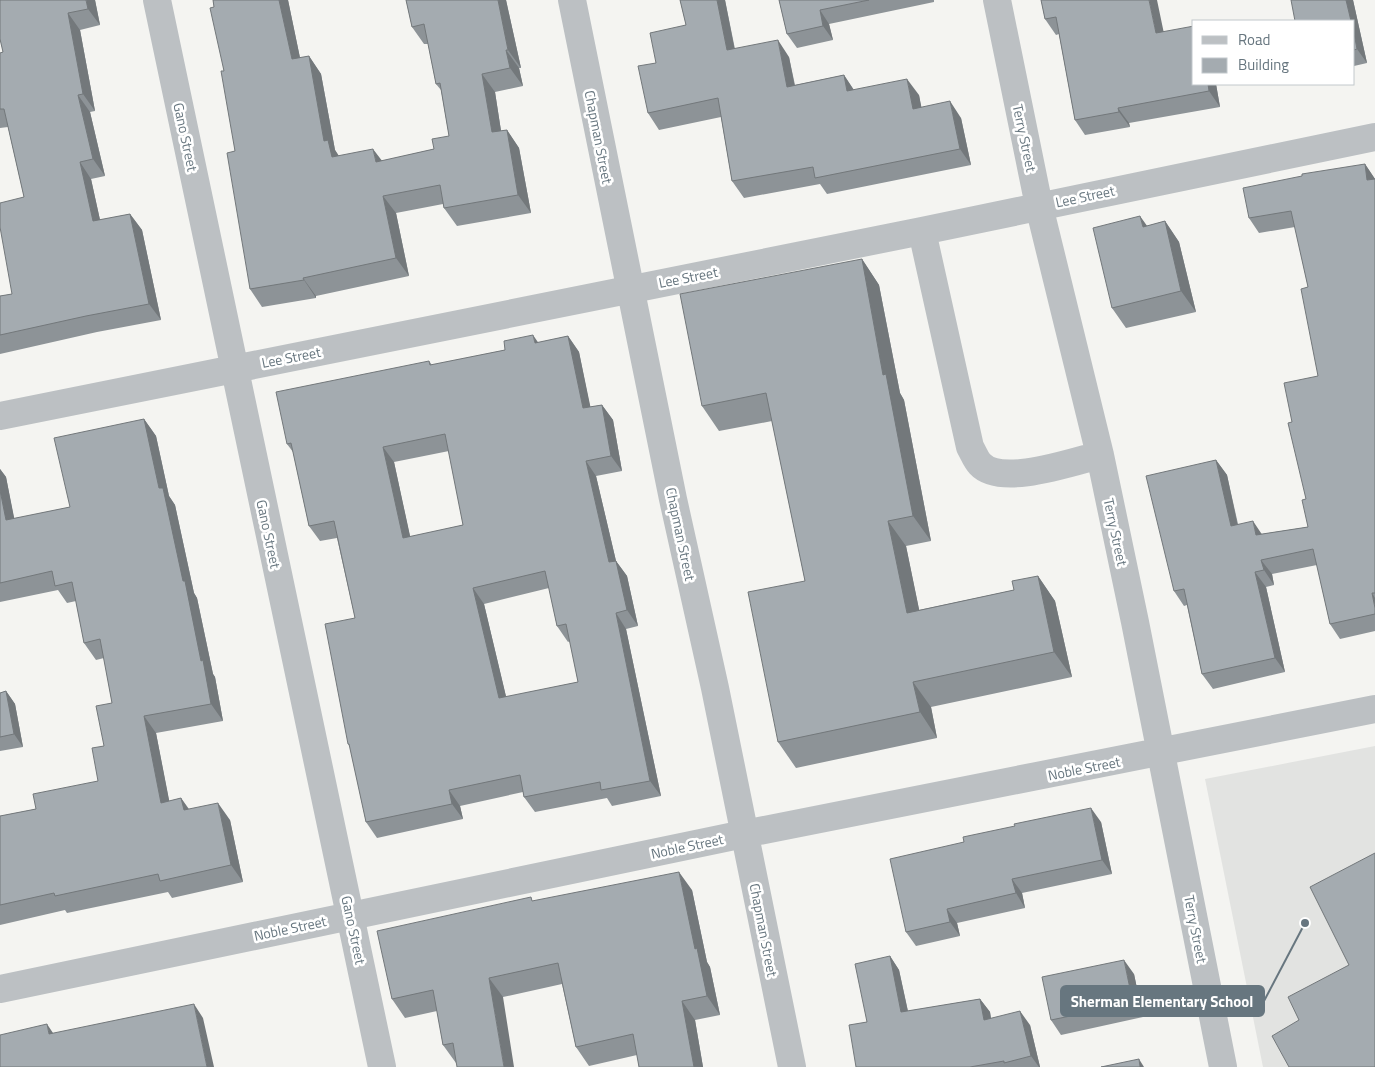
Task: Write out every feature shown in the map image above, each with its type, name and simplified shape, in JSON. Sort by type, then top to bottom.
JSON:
[{"type":"street","name":"Gano Street","points":[[157,0],[382,1067]]},
{"type":"street","name":"Chapman Street","points":[[572,0],[673,499],[715,688],[792,1067]]},
{"type":"street","name":"Terry Street","points":[[997,0],[1039,206],[1100,455],[1224,1067]]},
{"type":"street","name":"Lee Street","points":[[0,416],[922,231],[1375,137]]},
{"type":"street","points":[[922,231],[970,447],[979,464],[992,472],[1017,474],[1100,455]]},
{"type":"street","name":"Noble Street","points":[[0,989],[744,834],[1375,709]]},
{"type":"shaded area","points":[[1375,746],[1375,1067],[1263,1067],[1205,779]]},
{"type":"building","points":[[0,0],[86,0],[88,9],[68,13],[83,94],[78,95],[93,159],[80,162],[93,221],[130,214],[149,304],[0,335],[0,296],[12,294],[0,227],[0,203],[24,197],[4,109],[0,109],[0,53],[3,52],[0,39]]},
{"type":"building","points":[[213,0],[279,0],[292,59],[309,56],[324,141],[328,140],[332,157],[373,149],[376,162],[434,149],[432,139],[449,136],[440,83],[436,84],[424,24],[412,27],[406,0],[498,0],[510,68],[482,74],[492,132],[507,130],[518,195],[444,208],[440,185],[383,196],[396,258],[303,278],[304,280],[250,289],[227,153],[235,151],[221,71],[224,71],[210,8],[214,7]]},
{"type":"building","points":[[680,0],[717,0],[727,50],[778,40],[787,87],[844,75],[847,91],[907,79],[913,109],[950,101],[960,149],[815,178],[813,167],[732,181],[718,98],[648,113],[638,66],[656,63],[650,33],[686,25]]},
{"type":"building","points":[[779,0],[869,0],[820,10],[823,26],[787,34]]},
{"type":"building","points":[[1041,0],[1149,0],[1156,33],[1192,26],[1192,85],[1208,85],[1209,91],[1118,108],[1119,112],[1075,120],[1056,17],[1045,19]]},
{"type":"building","points":[[1291,0],[1346,0],[1351,20],[1295,20]]},
{"type":"building","points":[[1365,164],[1367,180],[1375,179],[1375,593],[1372,593],[1375,614],[1330,624],[1313,549],[1261,560],[1264,570],[1255,572],[1275,658],[1202,674],[1184,589],[1174,591],[1146,476],[1216,460],[1231,526],[1253,521],[1256,535],[1308,527],[1302,500],[1306,499],[1288,423],[1292,422],[1284,383],[1318,376],[1301,289],[1308,287],[1291,211],[1249,218],[1243,188],[1302,176],[1302,174]]},
{"type":"building","points":[[1140,216],[1143,227],[1165,221],[1181,291],[1112,308],[1093,228]]},
{"type":"building","points":[[862,259],[883,375],[886,374],[913,516],[888,521],[907,613],[1014,590],[1012,581],[1038,576],[1054,652],[913,682],[920,712],[778,742],[748,592],[805,581],[766,393],[702,406],[680,294]]},
{"type":"building","points":[[533,335],[535,343],[568,336],[583,408],[602,405],[611,456],[586,461],[609,562],[616,561],[627,610],[616,613],[650,781],[601,790],[600,782],[524,797],[520,775],[449,790],[452,804],[366,822],[348,744],[325,624],[355,618],[334,521],[309,526],[291,443],[287,444],[276,392],[429,361],[430,365],[505,350],[504,341]],"holes":[[[445,434],[463,525],[403,538],[383,447]],[[545,571],[557,626],[566,624],[578,682],[499,698],[473,588]]]},
{"type":"building","points":[[144,419],[159,488],[163,488],[183,581],[185,581],[211,704],[144,716],[161,803],[181,798],[184,810],[218,803],[231,865],[160,881],[158,874],[55,896],[54,893],[0,905],[0,816],[36,809],[33,794],[98,781],[92,748],[104,746],[96,706],[112,703],[100,639],[84,643],[72,582],[55,586],[52,571],[0,583],[0,490],[6,520],[70,507],[54,438]]},
{"type":"building","points":[[6,691],[14,734],[0,737],[0,693]]},
{"type":"building","points":[[1091,808],[1102,860],[1012,879],[1016,893],[947,909],[950,922],[906,932],[890,859],[964,842],[963,837],[1015,826],[1014,824]]},
{"type":"building","points":[[1375,853],[1375,1067],[1289,1067],[1272,1036],[1299,1020],[1288,997],[1349,965],[1310,887]]},
{"type":"building","points":[[679,872],[707,996],[682,1001],[694,1067],[639,1067],[633,1034],[576,1047],[558,963],[489,978],[504,1067],[457,1067],[453,1043],[443,1045],[433,990],[392,999],[377,931],[531,897],[532,901]]},
{"type":"building","points":[[890,956],[901,1012],[980,999],[984,1020],[1020,1011],[1031,1056],[1004,1063],[1004,1061],[970,1067],[856,1067],[849,1025],[867,1022],[855,964]]},
{"type":"building","points":[[1124,960],[1133,1003],[1051,1020],[1042,977]]},
{"type":"building","points":[[194,1004],[207,1067],[0,1067],[0,1035],[47,1024],[49,1034]]},
{"type":"building","points":[[1139,1059],[1140,1067],[1101,1067]]},
{"type":"place","name":"Sherman Elementary School","points":[[1305,923]]}]
